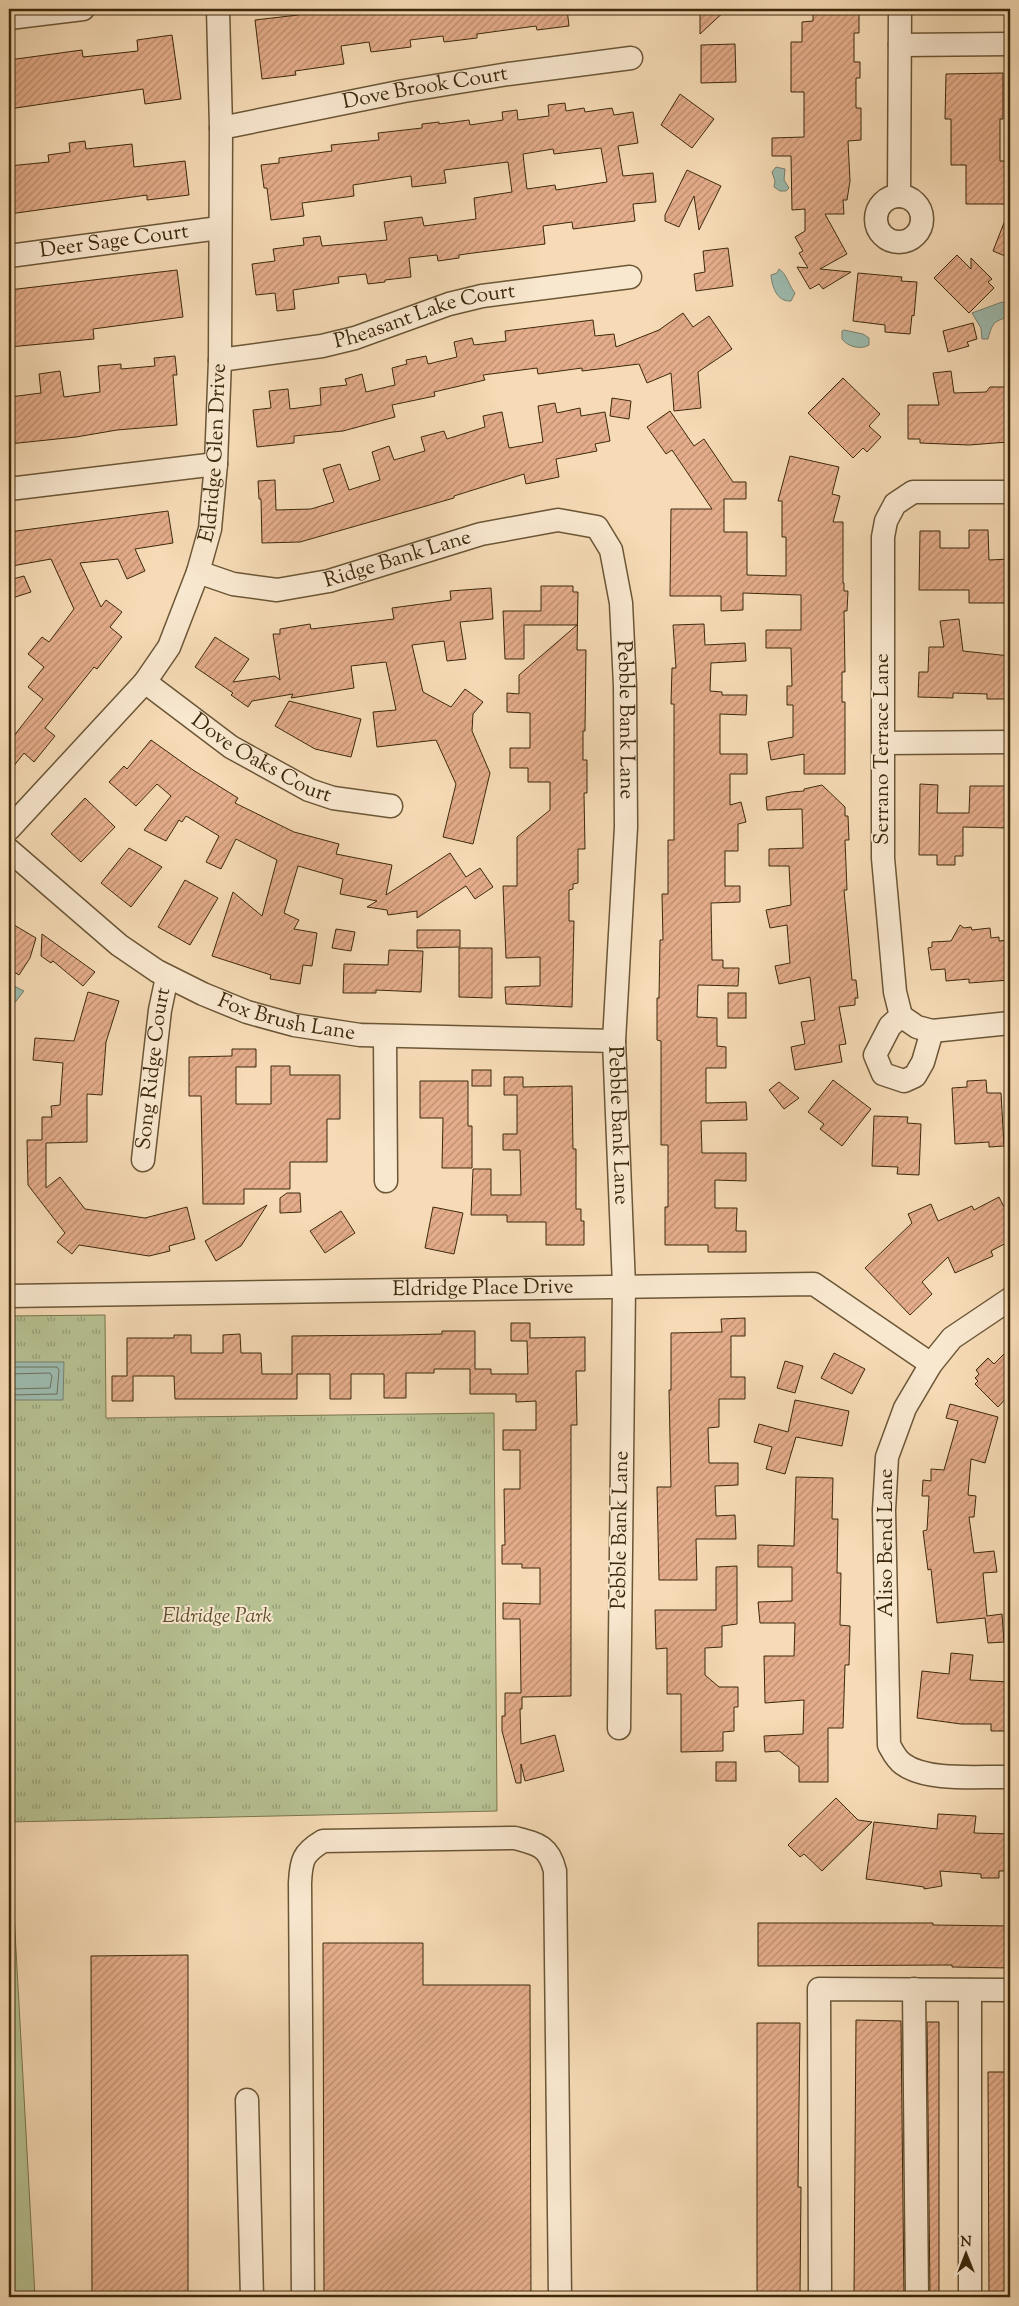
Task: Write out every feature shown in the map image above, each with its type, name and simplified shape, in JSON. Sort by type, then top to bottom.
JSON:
[{"type":"street","points":[[9,18],[83,9]]},
{"type":"street","name":"Eldridge Glen Drive","points":[[9,828],[145,682],[169,648],[198,572],[210,529],[216,464],[220,360],[218,9]]},
{"type":"street","points":[[899,196],[900,9]]},
{"type":"street","points":[[900,45],[1010,44]]},
{"type":"street","name":"Dove Brook Court","points":[[220,128],[404,91],[508,74],[631,58]]},
{"type":"street","name":"Deer Sage Court","points":[[9,256],[220,228]]},
{"type":"street","name":"Pheasant Lake Court","points":[[220,360],[338,342],[449,304],[482,296],[630,278]]},
{"type":"street","points":[[9,489],[216,464]]},
{"type":"street","name":"Serrano Terrace Lane","points":[[917,1025],[895,992],[883,858],[883,537],[886,521],[895,504],[913,492],[1010,492]]},
{"type":"street","name":"Ridge Bank Lane","points":[[198,572],[234,584],[277,590],[329,581],[480,534],[558,520],[597,527]]},
{"type":"street","name":"Pebble Bank Lane","points":[[597,527],[611,550],[622,603],[625,686],[626,827],[614,1041],[624,1286],[619,1728]]},
{"type":"street","name":"Dove Oaks Court","points":[[145,682],[231,747],[309,790],[333,798],[391,806]]},
{"type":"street","points":[[884,743],[1010,742]]},
{"type":"street","name":"Fox Brush Lane","points":[[9,850],[119,945],[167,977],[247,1012],[294,1025],[331,1032],[386,1037],[614,1041]]},
{"type":"street","name":"Song Ridge Court","points":[[143,1160],[160,1010],[167,977]]},
{"type":"street","points":[[917,1025],[923,1062],[915,1076],[904,1081],[883,1074],[875,1055],[890,1026],[917,1025],[1010,1023]]},
{"type":"street","points":[[386,1037],[386,1181]]},
{"type":"street","name":"Eldridge Place Drive","points":[[9,1296],[814,1284],[931,1364]]},
{"type":"street","name":"Aliso Bend Lane","points":[[1010,1299],[952,1338],[931,1364],[906,1408],[887,1456],[884,1510],[889,1745],[894,1756],[903,1765],[928,1774],[1010,1778]]},
{"type":"street","points":[[303,2297],[301,1867],[309,1850],[323,1841],[515,1838],[538,1844],[552,1857],[556,1871],[560,2297]]},
{"type":"street","points":[[820,2297],[819,1989],[1010,1990]]},
{"type":"street","points":[[914,1989],[917,2297]]},
{"type":"street","points":[[970,1990],[970,2297]]},
{"type":"street","points":[[247,2100],[252,2297]]},
{"type":"green space","name":"Eldridge Park","points":[[105,1315],[106,1418],[494,1413],[497,1811],[9,1822],[9,1316]]},
{"type":"green space","points":[[9,1822],[35,2297],[9,2297]]},
{"type":"water","points":[[776,167],[785,169],[784,180],[789,188],[786,191],[780,191],[774,187],[775,181],[772,172]]},
{"type":"water","points":[[779,269],[795,293],[791,301],[782,299],[774,289],[771,275],[777,273]]},
{"type":"water","points":[[1002,302],[1010,305],[1010,316],[995,323],[991,328],[988,339],[982,339],[981,328],[972,313]]},
{"type":"water","points":[[842,331],[863,334],[869,338],[869,345],[866,347],[851,346],[842,339]]},
{"type":"water","points":[[14,986],[24,991],[13,1005],[9,1005],[9,996]]},
{"type":"water","points":[[9,1362],[64,1362],[63,1400],[9,1400]]},
{"type":"building","points":[[567,9],[569,26],[537,30],[536,26],[477,34],[477,38],[444,42],[443,36],[410,40],[411,47],[371,52],[369,42],[341,46],[344,64],[295,71],[296,75],[262,79],[255,20],[298,15],[297,10]]},
{"type":"building","points":[[700,9],[727,9],[700,34]]},
{"type":"building","points":[[813,9],[859,9],[859,33],[854,33],[854,62],[860,62],[860,78],[856,78],[856,108],[861,108],[861,140],[848,141],[850,181],[847,200],[843,200],[844,214],[825,214],[847,254],[820,269],[851,272],[823,289],[819,284],[810,289],[797,267],[808,268],[799,253],[803,251],[795,237],[805,231],[805,209],[792,210],[791,156],[772,156],[772,138],[804,137],[804,92],[791,92],[791,42],[802,42],[802,22],[813,21]]},
{"type":"building","points":[[172,35],[181,99],[145,104],[143,89],[9,109],[9,60],[82,50],[83,57],[138,51],[137,40]]},
{"type":"building","points":[[735,44],[736,82],[701,83],[701,45]]},
{"type":"building","points":[[1003,73],[1003,119],[1000,119],[1000,161],[1010,161],[1010,180],[1007,180],[1007,204],[966,204],[966,165],[951,165],[951,119],[945,119],[946,74]]},
{"type":"building","points":[[680,94],[714,119],[692,148],[661,125]]},
{"type":"building","points":[[565,103],[566,111],[584,108],[585,112],[612,108],[614,115],[633,112],[638,143],[618,146],[623,176],[653,173],[656,202],[633,204],[635,221],[573,229],[572,222],[543,226],[545,244],[459,255],[459,258],[438,261],[437,255],[409,258],[411,277],[368,284],[366,274],[338,277],[339,283],[293,290],[295,309],[277,311],[275,293],[256,295],[252,264],[275,261],[273,249],[304,245],[303,238],[320,236],[322,246],[387,240],[384,222],[422,217],[424,226],[476,219],[474,198],[512,192],[508,162],[444,170],[446,183],[412,187],[411,176],[353,185],[354,196],[302,203],[304,216],[271,220],[267,188],[264,188],[261,165],[279,163],[279,158],[332,151],[331,145],[379,140],[378,133],[422,128],[422,124],[469,120],[470,125],[503,120],[502,112],[517,110],[518,120],[549,116],[548,105]],"holes":[[[601,148],[607,182],[556,190],[555,185],[527,189],[523,154],[553,149],[554,154]]]},
{"type":"building","points":[[85,141],[86,149],[132,144],[134,167],[185,161],[189,195],[147,200],[147,195],[9,214],[9,166],[49,162],[48,155],[70,152],[69,143]]},
{"type":"building","points":[[687,170],[721,186],[699,230],[694,196],[679,227],[665,221],[665,215]]},
{"type":"building","points":[[1010,211],[1010,258],[993,251]]},
{"type":"building","points":[[728,248],[733,286],[696,291],[694,274],[705,272],[703,251]]},
{"type":"building","points":[[957,255],[971,269],[971,258],[992,279],[988,282],[994,288],[969,313],[934,278]]},
{"type":"building","points":[[177,270],[183,317],[93,329],[94,339],[9,347],[9,290]]},
{"type":"building","points":[[858,273],[902,277],[901,281],[917,282],[914,316],[912,315],[910,334],[885,332],[885,325],[853,321]]},
{"type":"building","points":[[683,313],[693,327],[709,316],[732,349],[698,372],[701,408],[674,411],[671,373],[647,383],[639,364],[582,371],[582,368],[538,374],[537,368],[483,375],[485,380],[434,392],[435,396],[392,405],[395,417],[343,431],[294,436],[294,443],[257,447],[253,410],[271,408],[269,391],[288,389],[290,409],[321,405],[320,388],[347,385],[345,379],[362,374],[366,392],[395,385],[392,368],[407,364],[406,360],[426,356],[428,364],[457,357],[454,342],[472,338],[474,345],[506,341],[505,331],[593,320],[595,336],[614,334],[616,347],[659,330]]},
{"type":"building","points":[[973,323],[977,339],[967,342],[969,346],[948,352],[943,331]]},
{"type":"building","points":[[175,356],[177,375],[173,375],[177,425],[117,430],[76,437],[9,444],[9,410],[12,410],[10,397],[41,393],[39,374],[60,371],[64,397],[100,392],[98,366],[121,364],[121,369],[155,366],[154,358]]},
{"type":"building","points":[[951,371],[954,393],[986,392],[990,387],[1007,387],[1007,401],[1010,401],[1008,442],[969,445],[920,443],[920,439],[908,439],[908,405],[939,405],[933,373]]},
{"type":"building","points":[[843,378],[880,414],[869,426],[881,437],[867,452],[863,448],[853,458],[808,413]]},
{"type":"building","points":[[612,398],[631,401],[629,419],[610,416]]},
{"type":"building","points":[[555,403],[557,413],[580,408],[581,416],[605,412],[610,441],[595,444],[597,451],[556,459],[559,477],[526,484],[524,474],[454,496],[454,498],[300,542],[262,543],[261,499],[259,499],[258,481],[275,480],[276,510],[311,509],[334,502],[323,469],[340,464],[349,490],[380,480],[372,452],[389,446],[394,460],[425,451],[421,437],[444,431],[447,439],[485,427],[483,416],[502,412],[509,448],[543,442],[538,406]]},
{"type":"building","points":[[670,411],[694,446],[704,439],[733,482],[746,482],[746,499],[724,499],[724,532],[747,532],[747,575],[786,576],[786,537],[782,537],[782,501],[778,501],[790,456],[839,467],[832,494],[840,496],[833,522],[843,522],[843,583],[844,591],[848,591],[847,611],[844,611],[845,672],[842,672],[842,702],[845,702],[845,774],[804,774],[804,754],[771,760],[768,742],[793,737],[793,705],[787,705],[787,686],[792,686],[791,648],[766,648],[766,630],[801,630],[801,595],[743,593],[743,610],[721,611],[721,596],[670,596],[671,509],[712,509],[672,450],[666,454],[647,427]]},
{"type":"building","points":[[168,511],[173,543],[135,549],[145,571],[127,579],[118,559],[80,563],[101,607],[106,600],[122,612],[110,627],[122,637],[97,669],[94,667],[45,728],[55,736],[34,762],[24,753],[9,772],[9,742],[43,699],[28,687],[44,667],[28,654],[42,637],[49,642],[74,609],[51,559],[12,566],[9,532]]},
{"type":"building","points":[[969,530],[988,530],[989,560],[1010,559],[1010,603],[969,603],[969,590],[919,590],[920,531],[940,531],[940,548],[969,548]]},
{"type":"building","points":[[24,576],[31,592],[9,599],[9,580]]},
{"type":"building","points":[[541,586],[573,586],[573,592],[578,592],[577,650],[586,650],[585,731],[583,731],[583,760],[587,760],[587,793],[584,793],[585,849],[578,849],[578,883],[573,884],[573,889],[569,890],[569,921],[574,921],[572,1007],[506,1004],[505,987],[540,986],[540,957],[506,958],[503,886],[517,886],[517,837],[550,810],[550,782],[528,782],[528,768],[510,768],[510,748],[530,748],[530,713],[507,712],[507,693],[519,694],[519,675],[577,625],[524,625],[524,659],[505,659],[503,611],[541,611]]},
{"type":"building","points":[[491,588],[493,619],[460,622],[466,659],[447,661],[444,641],[412,645],[423,692],[451,707],[465,689],[483,702],[473,714],[472,731],[490,773],[473,844],[443,837],[456,784],[436,740],[377,747],[373,712],[396,710],[386,662],[351,666],[354,688],[291,698],[293,694],[252,701],[248,707],[231,695],[233,693],[195,667],[215,637],[249,659],[233,682],[275,676],[280,680],[273,634],[280,634],[280,629],[310,624],[311,629],[394,619],[392,608],[451,600],[450,591]]},
{"type":"building","points":[[959,619],[963,651],[1010,656],[1010,699],[987,699],[987,694],[953,693],[953,698],[918,697],[919,672],[928,672],[929,647],[944,647],[940,621]]},
{"type":"building","points":[[704,624],[705,645],[745,643],[746,661],[711,663],[710,691],[722,692],[722,695],[747,695],[746,715],[720,714],[720,754],[747,754],[747,774],[730,774],[730,805],[741,802],[746,822],[738,824],[738,851],[725,851],[725,886],[740,886],[740,902],[711,903],[712,960],[723,960],[723,968],[739,968],[738,986],[698,985],[697,1017],[717,1018],[717,1046],[726,1047],[726,1068],[706,1068],[706,1103],[746,1102],[747,1120],[701,1121],[702,1153],[746,1153],[746,1181],[715,1180],[715,1208],[737,1208],[736,1231],[746,1231],[746,1252],[708,1252],[708,1245],[665,1245],[665,1207],[668,1207],[668,1145],[661,1145],[661,1041],[657,1040],[657,998],[659,998],[660,940],[663,940],[662,894],[668,894],[668,840],[674,840],[674,704],[671,704],[672,668],[676,668],[673,625]]},
{"type":"building","points":[[289,701],[361,719],[351,757],[315,749],[275,726]]},
{"type":"building","points":[[151,740],[193,770],[238,798],[235,803],[294,832],[339,844],[336,854],[392,865],[386,895],[450,853],[466,877],[480,868],[493,887],[475,899],[466,886],[417,918],[417,911],[388,915],[387,910],[367,907],[377,901],[340,894],[343,879],[298,866],[284,913],[299,920],[294,929],[317,933],[312,966],[303,965],[300,984],[270,979],[271,975],[212,956],[233,892],[262,916],[277,860],[236,839],[221,869],[206,862],[219,836],[186,816],[182,822],[179,820],[166,841],[144,830],[171,796],[157,784],[136,806],[109,782],[124,766],[127,769]]},
{"type":"building","points":[[920,784],[938,785],[937,813],[969,813],[970,786],[1004,786],[1010,790],[1009,828],[963,827],[963,856],[955,856],[955,865],[937,865],[937,855],[919,855]]},
{"type":"building","points":[[822,785],[845,807],[845,816],[848,816],[849,840],[845,840],[847,890],[844,890],[852,980],[856,980],[858,998],[855,998],[855,1005],[839,1007],[846,1044],[839,1045],[842,1062],[795,1070],[791,1047],[805,1044],[801,1022],[815,1020],[810,977],[779,984],[775,966],[790,963],[787,925],[770,928],[766,910],[791,905],[789,866],[769,866],[769,849],[803,848],[802,809],[767,810],[766,797],[804,791],[804,789]]},
{"type":"building","points":[[85,798],[115,827],[81,862],[51,834]]},
{"type":"building","points":[[129,848],[162,867],[131,907],[101,883]]},
{"type":"building","points":[[185,880],[218,898],[190,945],[158,927]]},
{"type":"building","points":[[9,922],[36,938],[30,958],[19,975],[9,969]]},
{"type":"building","points":[[960,925],[964,928],[971,927],[972,930],[990,928],[991,938],[999,937],[999,941],[1009,940],[1010,980],[969,983],[969,979],[946,981],[945,969],[931,970],[928,948],[932,947],[932,942],[951,941]]},
{"type":"building","points":[[336,929],[355,932],[351,951],[332,948]]},
{"type":"building","points":[[417,930],[460,930],[460,947],[417,948]]},
{"type":"building","points":[[42,934],[95,972],[83,986],[53,961],[51,963],[41,956]]},
{"type":"building","points":[[459,948],[492,948],[492,998],[459,997]]},
{"type":"building","points":[[389,950],[423,951],[421,992],[376,990],[376,993],[343,993],[344,964],[388,965]]},
{"type":"building","points":[[88,992],[119,1001],[106,1042],[102,1095],[87,1094],[87,1142],[46,1143],[46,1188],[60,1177],[85,1209],[145,1218],[187,1207],[195,1239],[169,1246],[170,1251],[149,1256],[79,1245],[72,1254],[57,1242],[65,1233],[28,1185],[27,1140],[42,1140],[42,1117],[52,1117],[51,1106],[60,1105],[63,1063],[33,1060],[35,1038],[74,1041]]},
{"type":"building","points":[[728,993],[746,993],[746,1018],[728,1018]]},
{"type":"building","points":[[232,1049],[256,1049],[256,1067],[236,1067],[236,1104],[271,1104],[271,1066],[290,1066],[290,1075],[340,1075],[340,1119],[327,1119],[327,1162],[290,1162],[290,1189],[244,1189],[244,1204],[203,1204],[201,1096],[189,1096],[189,1057],[232,1056]]},
{"type":"building","points":[[472,1070],[491,1070],[491,1086],[472,1086]]},
{"type":"building","points":[[504,1077],[523,1077],[523,1087],[572,1086],[573,1149],[576,1149],[576,1209],[581,1209],[581,1221],[584,1221],[584,1245],[546,1245],[546,1222],[507,1222],[507,1215],[471,1215],[473,1169],[491,1169],[491,1195],[521,1195],[520,1150],[503,1150],[503,1134],[517,1134],[517,1095],[504,1095]]},
{"type":"building","points":[[833,1080],[871,1109],[842,1146],[820,1129],[824,1124],[808,1112]]},
{"type":"building","points":[[986,1080],[987,1093],[1001,1093],[1004,1146],[989,1147],[989,1142],[955,1144],[952,1088],[967,1087],[967,1081]]},
{"type":"building","points":[[420,1081],[468,1081],[468,1126],[472,1126],[472,1168],[442,1168],[443,1118],[420,1118]]},
{"type":"building","points":[[779,1082],[799,1098],[784,1109],[769,1090]]},
{"type":"building","points":[[874,1116],[908,1117],[907,1123],[921,1124],[919,1175],[897,1174],[898,1167],[872,1166]]},
{"type":"building","points":[[287,1193],[300,1193],[301,1212],[280,1213],[280,1198]]},
{"type":"building","points":[[999,1197],[1004,1207],[1010,1204],[1010,1241],[991,1251],[993,1256],[955,1273],[948,1257],[922,1282],[932,1294],[910,1315],[865,1268],[912,1223],[908,1214],[931,1204],[938,1221],[972,1206],[974,1210]]},
{"type":"building","points":[[267,1205],[241,1246],[216,1261],[205,1241]]},
{"type":"building","points":[[433,1207],[463,1213],[454,1254],[425,1248]]},
{"type":"building","points":[[341,1211],[355,1233],[325,1253],[310,1231]]},
{"type":"building","points":[[745,1318],[745,1336],[731,1336],[731,1377],[745,1377],[745,1399],[719,1399],[719,1427],[708,1428],[709,1463],[738,1463],[738,1485],[715,1486],[716,1516],[735,1515],[736,1539],[696,1539],[697,1580],[659,1580],[657,1487],[671,1487],[669,1390],[671,1390],[671,1333],[722,1332],[721,1319]]},
{"type":"building","points":[[511,1323],[530,1323],[530,1338],[585,1337],[585,1371],[576,1371],[577,1425],[571,1425],[571,1696],[522,1697],[522,1709],[520,1709],[521,1744],[555,1735],[564,1771],[525,1781],[521,1764],[521,1783],[516,1783],[502,1731],[502,1716],[505,1716],[505,1693],[521,1693],[520,1619],[503,1619],[503,1603],[540,1604],[540,1568],[522,1568],[522,1564],[502,1564],[502,1545],[505,1545],[504,1489],[520,1489],[520,1450],[503,1450],[503,1430],[536,1430],[536,1401],[516,1402],[516,1394],[470,1394],[470,1369],[434,1369],[434,1373],[406,1373],[406,1398],[384,1398],[384,1374],[351,1374],[351,1399],[330,1399],[330,1374],[297,1374],[297,1399],[175,1399],[174,1376],[133,1376],[133,1401],[112,1401],[112,1376],[127,1376],[127,1338],[174,1338],[174,1335],[191,1335],[191,1353],[223,1353],[223,1335],[240,1334],[241,1353],[261,1353],[262,1374],[292,1374],[292,1336],[442,1334],[442,1331],[475,1331],[475,1369],[491,1369],[491,1374],[528,1374],[527,1341],[511,1341]]},
{"type":"building","points":[[1010,1348],[1010,1401],[1008,1396],[998,1407],[975,1384],[978,1381],[975,1378],[979,1374],[976,1370],[988,1358],[994,1364]]},
{"type":"building","points":[[834,1353],[865,1369],[852,1394],[821,1378]]},
{"type":"building","points":[[785,1361],[803,1366],[795,1393],[777,1388]]},
{"type":"building","points":[[795,1400],[849,1411],[842,1446],[796,1437],[785,1474],[766,1469],[772,1447],[754,1442],[759,1424],[788,1432]]},
{"type":"building","points":[[950,1404],[998,1417],[985,1463],[971,1459],[968,1495],[976,1496],[974,1517],[969,1517],[974,1553],[994,1551],[997,1572],[983,1573],[987,1616],[1002,1614],[1004,1642],[988,1643],[985,1618],[937,1623],[931,1569],[928,1570],[923,1531],[927,1530],[929,1496],[922,1496],[923,1480],[931,1481],[931,1469],[944,1470],[958,1421],[946,1418]]},
{"type":"building","points":[[796,1477],[833,1478],[832,1519],[838,1519],[837,1573],[841,1573],[840,1625],[850,1626],[849,1665],[845,1665],[843,1728],[828,1728],[828,1782],[799,1782],[799,1767],[779,1751],[765,1752],[764,1736],[803,1734],[804,1700],[765,1703],[764,1656],[794,1656],[795,1623],[760,1623],[758,1602],[792,1601],[792,1567],[758,1567],[758,1545],[794,1546]]},
{"type":"building","points":[[737,1566],[737,1624],[722,1626],[722,1647],[705,1648],[705,1675],[719,1687],[738,1687],[738,1707],[734,1707],[734,1731],[723,1732],[723,1751],[681,1752],[681,1694],[667,1694],[667,1648],[656,1649],[655,1610],[716,1610],[716,1567]]},
{"type":"building","points":[[951,1653],[973,1655],[970,1680],[1010,1682],[1010,1731],[991,1731],[991,1724],[961,1724],[917,1718],[922,1671],[949,1674]]},
{"type":"building","points":[[716,1762],[736,1762],[736,1781],[716,1781]]},
{"type":"building","points":[[836,1798],[858,1820],[872,1822],[822,1871],[804,1854],[800,1857],[788,1845]]},
{"type":"building","points":[[938,1814],[976,1816],[974,1833],[1010,1834],[1010,1871],[999,1871],[999,1878],[981,1878],[981,1874],[940,1871],[942,1886],[924,1889],[924,1887],[866,1879],[874,1822],[937,1829]]},
{"type":"building","points":[[758,1923],[933,1923],[933,1925],[1010,1926],[1010,1968],[952,1967],[952,1965],[758,1966]]},
{"type":"building","points":[[323,1943],[423,1943],[423,1985],[530,1985],[531,2297],[324,2297]]},
{"type":"building","points":[[188,1955],[188,2297],[92,2297],[91,1956]]},
{"type":"building","points":[[856,2020],[901,2021],[904,2297],[854,2297]]},
{"type":"building","points":[[927,2022],[939,2022],[939,2297],[930,2297]]},
{"type":"building","points":[[757,2023],[800,2023],[798,2187],[801,2187],[800,2297],[757,2297]]},
{"type":"building","points":[[988,2072],[1010,2072],[1010,2297],[989,2297]]}]
